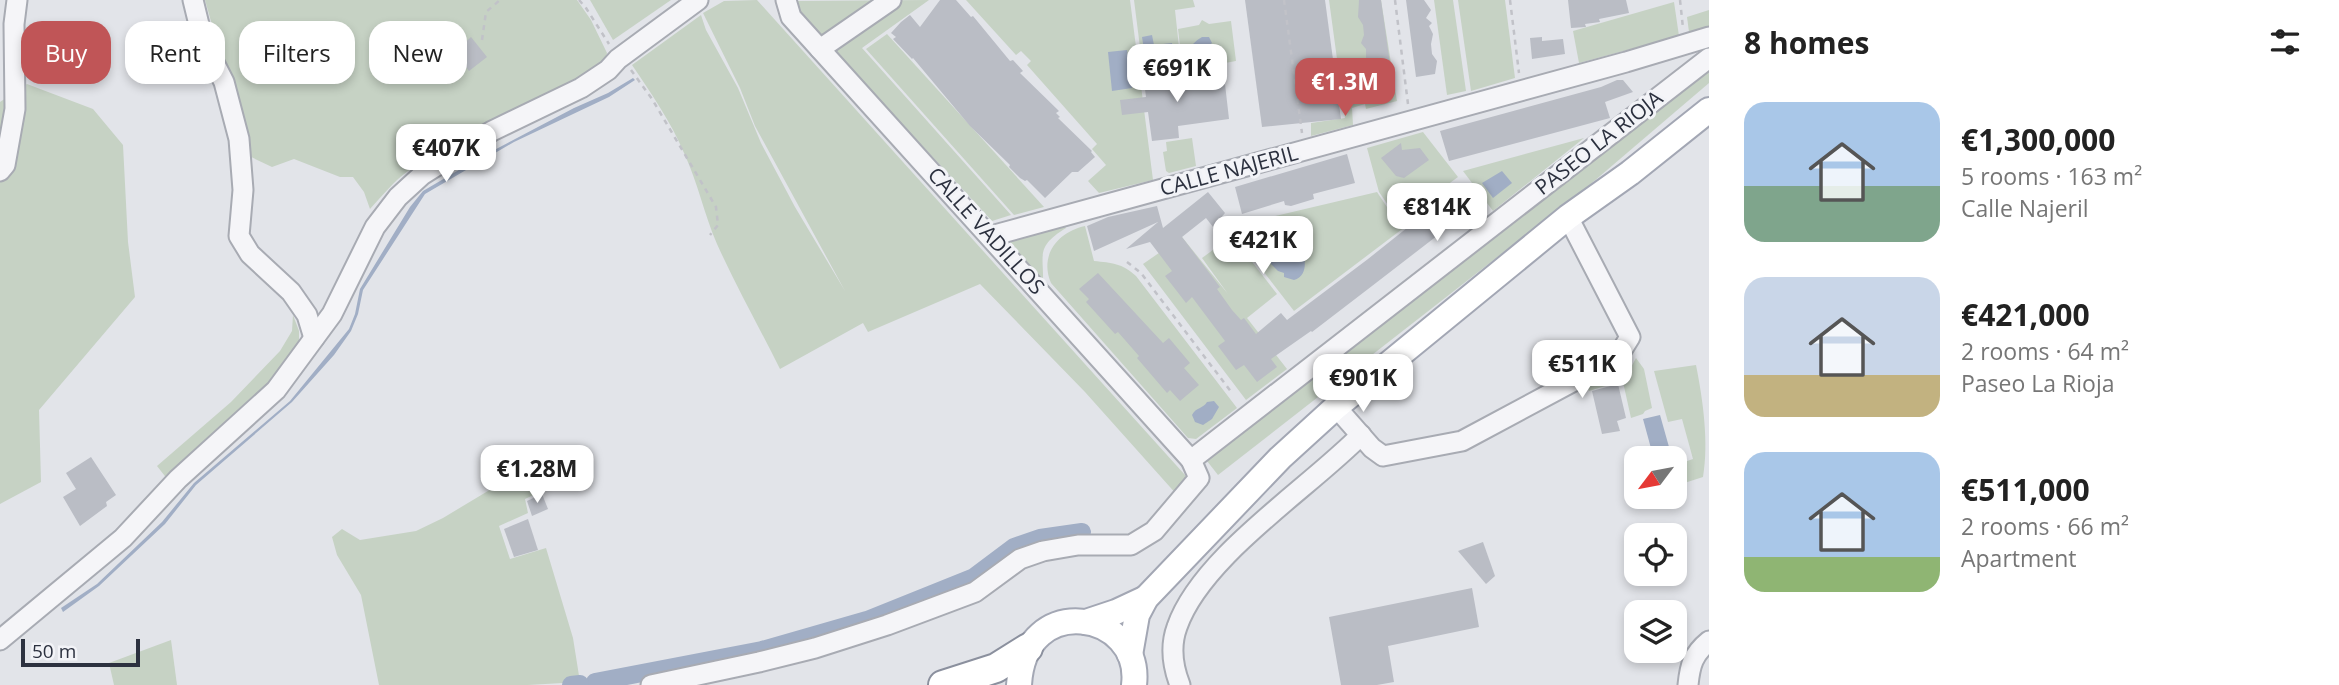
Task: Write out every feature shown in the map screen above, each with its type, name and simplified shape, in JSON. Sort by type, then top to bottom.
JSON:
[{"type":"highway","points":[[943,685],[996,668],[1028,648]]},
{"type":"main road","points":[[1134,685],[1130,655],[1135,623],[1146,598],[1280,458],[1336,407],[1568,217],[1624,165],[1709,94]]},
{"type":"main road","points":[[1568,217],[1630,173],[1709,110]]},
{"type":"main road","points":[[1086,622],[1146,598]]},
{"type":"main road","points":[[1019,685],[1020,666],[1028,648],[1036,637],[1059,623],[1086,622],[1100,625],[1112,633],[1130,655]]},
{"type":"street","points":[[0,171],[5,165],[15,110],[14,24],[17,0]]},
{"type":"street","points":[[193,0],[203,41],[224,82],[239,139],[243,190],[239,236],[250,254],[291,292],[307,315],[314,338]]},
{"type":"street","points":[[0,640],[123,538],[178,480],[276,390],[332,314],[375,227],[398,197],[422,175],[492,131],[581,88],[698,0]]},
{"type":"street","name":"CALLE VADILLOS","points":[[786,0],[791,17],[1191,460]]},
{"type":"street","points":[[820,49],[891,0]]},
{"type":"street","name":"CALLE NAJERIL","points":[[991,236],[1709,37]]},
{"type":"street","name":"PASEO LA RIOJA","points":[[1191,460],[1709,58]]},
{"type":"street","points":[[1336,407],[1372,449],[1383,456],[1462,441],[1617,358],[1630,337],[1568,217]]},
{"type":"street","points":[[1180,685],[1175,674],[1173,649],[1177,627],[1194,593],[1231,551],[1339,458],[1361,435]]},
{"type":"street","points":[[651,685],[793,654],[887,625],[975,592],[1020,559],[1043,551],[1078,545],[1131,545],[1154,531],[1199,478],[1191,460]]},
{"type":"street","points":[[1688,685],[1690,665],[1697,650],[1709,641]]},
{"type":"path","points":[[482,40],[486,12],[500,0]]},
{"type":"path","points":[[580,0],[652,99],[716,207],[718,225],[710,235]]},
{"type":"path","points":[[1284,0],[1304,150]]},
{"type":"path","points":[[1395,0],[1409,109]]},
{"type":"path","points":[[1510,0],[1521,91]]},
{"type":"path","points":[[1680,0],[1685,44]]},
{"type":"path","points":[[1127,262],[1141,273],[1232,393]]},
{"type":"green space","points":[[205,0],[577,0],[591,20],[607,53],[604,65],[581,80],[456,142],[408,171],[370,209],[364,192],[353,177],[340,177],[294,159],[272,167],[249,156],[225,71],[225,21],[211,21]]},
{"type":"green space","points":[[590,0],[671,0],[613,40]]},
{"type":"green space","points":[[757,0],[1185,475],[1187,487],[1178,496],[1085,392],[980,284],[868,332],[863,323],[780,369],[717,244],[679,141],[632,65],[701,15],[706,30],[738,88],[761,143],[845,291],[755,126],[740,88],[703,13],[724,1]]},
{"type":"green space","points":[[929,0],[862,48],[1011,215],[992,221],[802,16],[794,1]]},
{"type":"green space","points":[[966,0],[1130,0],[1153,180],[1099,193],[1088,181],[1106,165],[1092,149],[1097,144],[1027,65],[1031,61],[1021,51],[1016,55]]},
{"type":"green space","points":[[1134,0],[1193,0],[1195,7],[1175,10],[1181,66],[1143,71]]},
{"type":"green space","points":[[1329,0],[1381,0],[1397,101],[1366,109],[1365,104],[1352,108],[1353,125],[1311,136],[1311,123],[1345,118]]},
{"type":"green space","points":[[1434,0],[1453,0],[1466,91],[1447,95]]},
{"type":"green space","points":[[1458,0],[1505,0],[1515,78],[1471,91]]},
{"type":"green space","points":[[1674,2],[1679,36],[1579,63],[1573,31]]},
{"type":"green space","points":[[1709,10],[1709,26],[1689,32],[1687,17]]},
{"type":"green space","points":[[1202,20],[1209,24],[1231,21],[1236,61],[1225,63],[1220,68],[1214,64],[1203,74],[1184,79],[1178,29],[1199,25]]},
{"type":"green space","points":[[887,34],[1044,207],[1014,215],[866,49]]},
{"type":"green space","points":[[1709,68],[1709,83],[1586,188],[1218,475],[1207,461]]},
{"type":"green space","points":[[27,84],[93,109],[123,145],[128,242],[135,297],[39,410],[41,482],[0,504],[0,102]]},
{"type":"green space","points":[[1423,132],[1458,177],[1432,196],[1438,206],[1432,210],[1430,208],[1294,311],[1232,231],[1242,224],[1377,192],[1387,207],[1396,206],[1417,188],[1396,203],[1388,205],[1379,192],[1367,148]]},
{"type":"green space","points":[[1192,138],[1196,166],[1169,173],[1166,171],[1163,152],[1167,151],[1166,142]]},
{"type":"green space","points":[[1584,138],[1493,211],[1463,171]]},
{"type":"green space","points":[[1065,226],[1066,228],[1045,246],[1043,283],[1006,243]]},
{"type":"green space","points":[[1085,226],[1094,261],[1121,266],[1136,276],[1237,408],[1196,439],[1188,438],[1051,283],[1047,263],[1053,246],[1075,229]]},
{"type":"green space","points":[[1232,236],[1277,294],[1247,318],[1287,369],[1246,400],[1143,264],[1182,237],[1228,294],[1202,258]]},
{"type":"green space","points":[[293,315],[299,331],[299,345],[265,389],[168,480],[157,466],[231,402],[280,351],[292,331]]},
{"type":"green space","points":[[1636,358],[1644,369],[1652,408],[1631,418],[1623,382]]},
{"type":"green space","points":[[1629,359],[1621,381],[1589,391],[1587,384]]},
{"type":"green space","points":[[1696,365],[1704,421],[1703,477],[1687,482],[1687,461],[1693,459],[1682,419],[1668,422],[1654,371]]},
{"type":"green space","points":[[536,462],[542,491],[525,499],[528,513],[499,526],[510,559],[546,548],[573,638],[580,682],[528,685],[379,685],[361,595],[337,555],[332,537],[342,529],[360,540],[416,531],[443,518]]},
{"type":"green space","points":[[171,640],[177,685],[114,685],[109,663]]},
{"type":"water","points":[[1152,35],[1154,45],[1172,43],[1174,58],[1146,62],[1142,37]]},
{"type":"water","points":[[1202,37],[1209,37],[1212,43],[1204,50],[1205,61],[1198,65],[1191,62],[1189,51]]},
{"type":"water","points":[[1127,50],[1132,88],[1112,91],[1108,52]]},
{"type":"water","points":[[633,78],[635,80],[609,97],[514,142],[425,194],[363,290],[351,331],[334,355],[292,402],[196,485],[165,524],[99,586],[63,612],[61,608],[97,584],[162,522],[194,483],[290,401],[349,329],[360,289],[410,207],[423,191],[481,157]]},
{"type":"water","points":[[1502,171],[1512,183],[1493,198],[1482,183]]},
{"type":"water","points":[[1297,249],[1304,256],[1305,267],[1303,274],[1294,280],[1284,277],[1284,273],[1270,263],[1275,256],[1282,253],[1288,255]]},
{"type":"water","points":[[1214,401],[1219,407],[1212,419],[1203,425],[1195,422],[1192,415],[1194,412],[1207,402]]},
{"type":"water","points":[[1660,415],[1669,446],[1650,446],[1643,419]]},
{"type":"building","points":[[940,0],[956,0],[973,16],[1010,61],[1013,60],[1023,71],[1020,73],[1059,111],[1056,113],[1060,117],[1058,118],[1092,151],[1095,157],[1078,172],[1072,172],[1045,198],[1009,167],[893,39],[896,37],[891,33],[910,15],[920,27]]},
{"type":"building","points":[[1245,0],[1325,0],[1341,119],[1262,127]]},
{"type":"building","points":[[1359,0],[1381,0],[1392,78],[1371,81],[1366,69],[1366,49],[1361,43],[1364,35],[1363,25],[1358,17]]},
{"type":"building","points":[[1406,0],[1424,0],[1431,10],[1426,18],[1432,23],[1429,26],[1433,34],[1432,54],[1437,61],[1435,74],[1416,77]]},
{"type":"building","points":[[1568,0],[1626,0],[1629,13],[1599,19],[1600,22],[1585,24],[1586,27],[1571,28]]},
{"type":"building","points":[[471,37],[487,57],[469,71],[467,68],[467,41]]},
{"type":"building","points":[[1542,37],[1542,41],[1563,39],[1565,54],[1532,59],[1530,38]]},
{"type":"building","points":[[1171,69],[1173,87],[1210,81],[1211,86],[1225,84],[1229,119],[1178,126],[1179,138],[1152,141],[1148,112],[1122,115],[1120,100],[1146,97],[1143,73]]},
{"type":"building","points":[[1623,80],[1633,92],[1605,102],[1610,118],[1449,161],[1440,131],[1601,87]]},
{"type":"building","points":[[1401,143],[1402,150],[1420,148],[1429,160],[1404,178],[1396,176],[1381,158]]},
{"type":"building","points":[[1347,154],[1355,183],[1313,194],[1314,199],[1291,206],[1285,205],[1284,201],[1242,214],[1235,187]]},
{"type":"building","points":[[1447,186],[1465,210],[1440,229],[1442,232],[1372,286],[1312,332],[1271,359],[1277,367],[1257,382],[1244,365],[1236,370],[1218,346],[1225,341],[1192,297],[1186,303],[1165,276],[1172,271],[1150,242],[1126,249],[1158,222],[1094,251],[1087,226],[1108,217],[1157,206],[1163,228],[1208,192],[1225,213],[1213,227],[1206,218],[1182,237],[1220,287],[1217,289],[1232,310],[1241,320],[1244,318],[1256,334],[1281,313],[1287,320],[1368,259],[1437,204],[1432,198]]},
{"type":"building","points":[[1098,273],[1163,343],[1169,338],[1190,363],[1184,368],[1199,385],[1180,401],[1170,390],[1167,393],[1118,332],[1115,334],[1086,302],[1089,299],[1079,289]]},
{"type":"building","points":[[1618,384],[1626,418],[1617,421],[1620,431],[1602,434],[1592,391]]},
{"type":"building","points":[[91,457],[116,495],[106,502],[107,506],[80,526],[63,497],[76,489],[66,473]]},
{"type":"building","points":[[542,494],[548,509],[532,516],[527,501]]},
{"type":"building","points":[[528,519],[538,550],[514,557],[504,529]]},
{"type":"building","points":[[1483,542],[1495,576],[1486,584],[1458,551]]},
{"type":"building","points":[[1472,588],[1479,627],[1388,646],[1394,682],[1341,685],[1329,617]]},
{"type":"waterway","points":[[595,682],[762,650],[867,620],[974,577],[1014,547],[1040,538],[1082,532]]},
{"type":"waterway","points":[[571,685],[580,684]]}]
